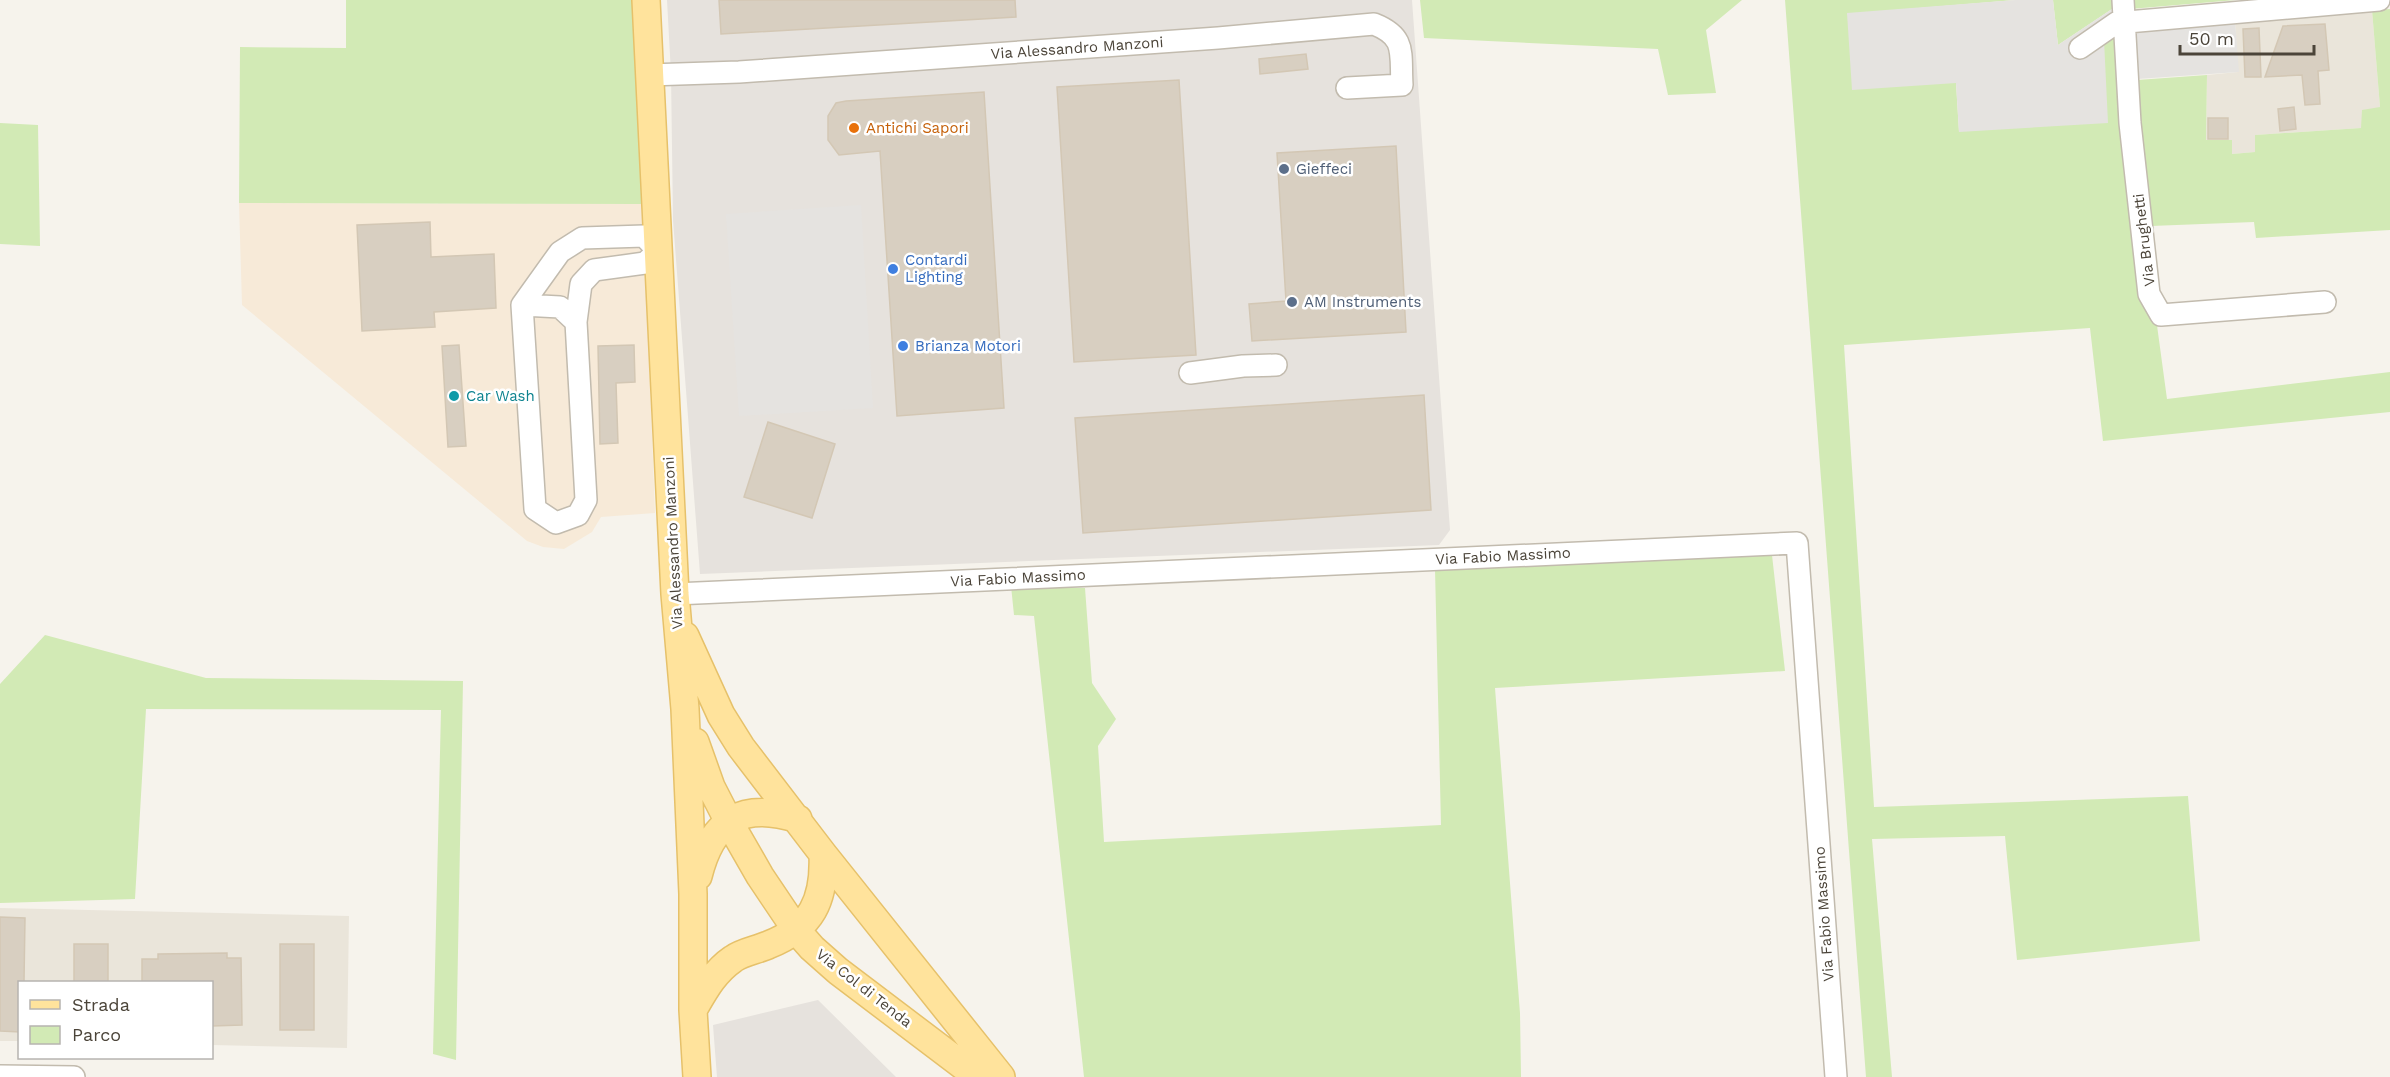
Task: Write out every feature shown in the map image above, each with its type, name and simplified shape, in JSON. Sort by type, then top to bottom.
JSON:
[{"type":"main road","name":"Via Alessandro Manzoni","points":[[646,0],[675,605],[685,710],[693,894],[693,1010],[697,1077]]},
{"type":"main road","points":[[675,605],[721,715],[741,747],[823,854],[1001,1077]]},
{"type":"main road","name":"Via Col di Tenda","points":[[685,710],[703,766],[729,822],[760,876],[797,931],[838,971],[978,1077]]},
{"type":"main road","points":[[693,894],[703,854],[713,836],[729,822],[756,812],[777,812],[798,819]]},
{"type":"main road","points":[[693,1010],[718,971],[735,957],[771,944],[797,931],[810,916],[821,894],[824,875],[823,854]]},
{"type":"street","name":"Via Brughetti","points":[[2123,0],[2130,123],[2150,294],[2161,315],[2325,302]]},
{"type":"street","points":[[2080,48],[2116,23],[2379,0]]},
{"type":"street","name":"Via Alessandro Manzoni","points":[[649,75],[751,71],[1206,39],[1374,24],[1390,31],[1400,45],[1402,85],[1347,88]]},
{"type":"street","points":[[644,236],[658,251],[645,263],[594,270],[581,284],[576,322],[586,500],[578,515],[556,523],[535,509],[522,305],[560,252],[582,238],[644,236]]},
{"type":"street","points":[[522,305],[561,307],[576,322]]},
{"type":"street","points":[[1190,373],[1243,366],[1276,366]]},
{"type":"street","name":"Via Fabio Massimo","points":[[675,605],[1797,543],[1836,1077]]},
{"type":"street","points":[[0,1076],[74,1077]]},
{"type":"shaded area","points":[[667,0],[1412,0],[1450,530],[1439,545],[700,574],[673,220],[671,74]]},
{"type":"shaded area","points":[[2015,0],[2053,0],[2058,45],[2115,7],[2117,31],[2104,40],[2108,123],[1959,132],[1956,83],[1852,90],[1847,13]]},
{"type":"shaded area","points":[[2372,10],[2380,107],[2361,128],[2255,135],[2255,152],[2232,154],[2231,140],[2206,140],[2207,75],[2238,72],[2235,21]]},
{"type":"shaded area","points":[[2235,21],[2239,72],[2137,79],[2134,29]]},
{"type":"shaded area","points":[[239,203],[643,204],[655,513],[601,517],[592,532],[564,549],[543,547],[527,541],[242,305]]},
{"type":"shaded area","points":[[861,205],[873,408],[739,416],[726,214]]},
{"type":"shaded area","points":[[0,908],[349,916],[347,1048],[213,1045],[213,981],[18,981],[18,1041],[0,1041]]},
{"type":"shaded area","points":[[818,1000],[896,1077],[717,1077],[713,1025]]},
{"type":"green space","points":[[346,0],[636,0],[643,204],[239,203],[240,47],[346,48]]},
{"type":"green space","points":[[1420,0],[1742,0],[1706,30],[1716,93],[1668,95],[1658,49],[1424,38]]},
{"type":"green space","points":[[1785,0],[2015,0],[1847,14],[1956,83],[1959,132],[2117,31],[2167,399],[2390,372],[2390,412],[2103,441],[2090,328],[1844,345],[1874,807],[2188,796],[2200,941],[2017,960],[2005,836],[1872,839],[1892,1077],[1866,1077]]},
{"type":"green space","points":[[2053,0],[2114,0],[2115,7],[2058,45]]},
{"type":"green space","points":[[2129,0],[2236,0],[2130,9]]},
{"type":"green space","points":[[2390,9],[2390,230],[2256,238],[2254,222],[2151,226],[2139,123],[2137,80],[2207,75],[2206,140],[2232,140],[2232,154],[2255,152],[2255,135],[2361,128],[2362,110],[2380,107],[2372,10]]},
{"type":"green space","points":[[0,123],[38,125],[40,246],[0,244]]},
{"type":"green space","points":[[1772,555],[1785,671],[1495,688],[1520,1013],[1521,1077],[1084,1077],[1034,616],[1014,615],[1011,586],[1085,588],[1092,683],[1116,719],[1098,746],[1104,842],[1441,825],[1435,569]]},
{"type":"green space","points":[[45,635],[206,678],[463,681],[456,1060],[433,1054],[441,710],[146,709],[135,899],[0,903],[0,684]]},
{"type":"building","points":[[719,0],[1015,0],[1016,17],[721,34]]},
{"type":"building","points":[[2325,24],[2329,70],[2318,71],[2320,104],[2305,105],[2302,75],[2265,77],[2283,26]]},
{"type":"building","points":[[2259,28],[2261,77],[2245,77],[2243,29]]},
{"type":"building","points":[[1306,54],[1308,69],[1260,74],[1259,59]]},
{"type":"building","points":[[1179,80],[1196,355],[1074,362],[1057,87]]},
{"type":"building","points":[[984,92],[1004,408],[897,416],[880,151],[839,155],[828,140],[828,116],[836,103],[846,101]]},
{"type":"building","points":[[2294,107],[2296,129],[2280,131],[2278,109]]},
{"type":"building","points":[[2208,118],[2228,118],[2228,139],[2208,139]]},
{"type":"building","points":[[1396,146],[1406,332],[1252,341],[1249,304],[1286,301],[1277,153]]},
{"type":"building","points":[[430,222],[431,257],[494,254],[496,308],[434,312],[435,327],[362,331],[357,225]]},
{"type":"building","name":"Car Wash","points":[[459,345],[466,446],[448,447],[442,346]]},
{"type":"building","points":[[634,345],[635,382],[616,383],[618,443],[600,444],[598,346]]},
{"type":"building","points":[[1424,395],[1431,510],[1083,533],[1075,418]]},
{"type":"building","points":[[768,422],[835,444],[812,518],[744,497]]},
{"type":"building","points":[[0,917],[25,918],[24,981],[18,981],[18,1032],[0,1031]]},
{"type":"building","points":[[74,944],[108,944],[108,981],[74,981]]},
{"type":"building","points":[[280,944],[314,944],[314,1030],[280,1030]]},
{"type":"building","points":[[227,953],[227,958],[241,958],[242,1025],[213,1026],[213,981],[142,981],[142,959],[158,959],[158,954]]},
{"type":"place","name":"Antichi Sapori","points":[[854,128]]},
{"type":"place","name":"Gieffeci","points":[[1284,169]]},
{"type":"place","name":"Contardi Lighting","points":[[893,269]]},
{"type":"place","name":"AM Instruments","points":[[1292,302]]},
{"type":"place","name":"Brianza Motori","points":[[903,346]]},
{"type":"place","name":"Car Wash","points":[[454,396]]}]
